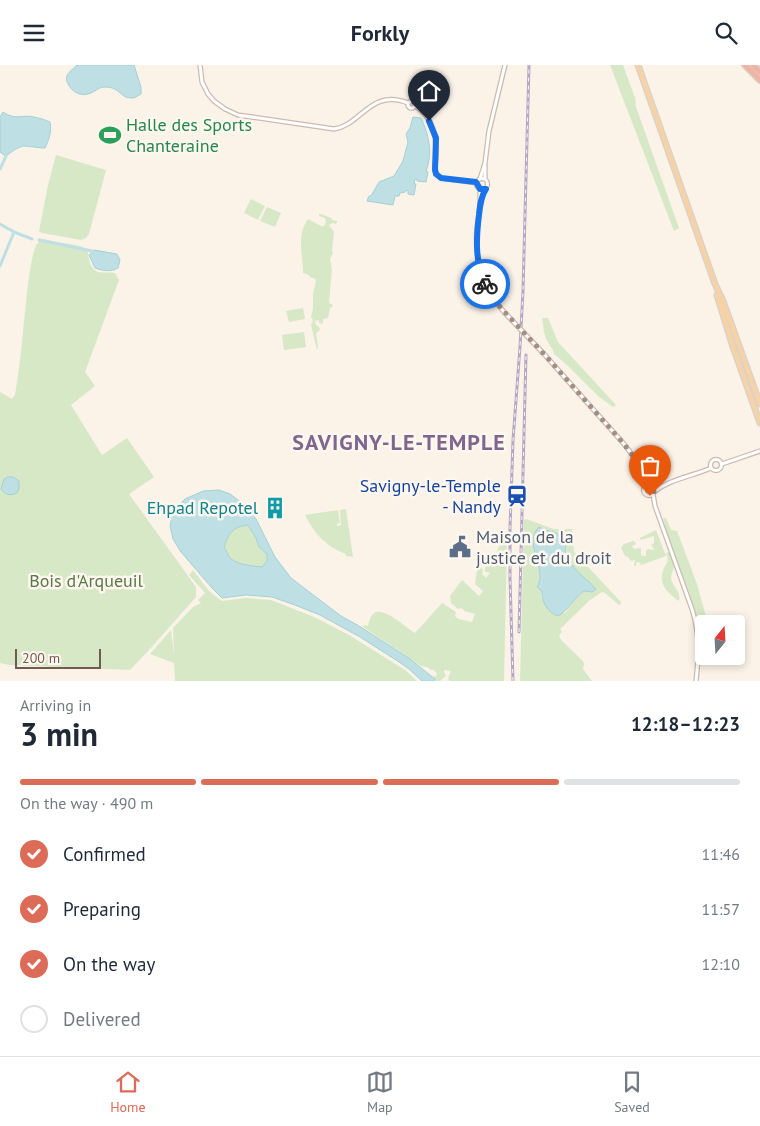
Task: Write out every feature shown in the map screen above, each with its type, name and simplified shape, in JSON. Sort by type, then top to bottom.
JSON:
[{"type":"highway","points":[[745,65],[760,80]]},
{"type":"highway","points":[[754,65],[760,72]]},
{"type":"main road","points":[[638,65],[715,284],[732,344],[760,423]]},
{"type":"main road","points":[[715,284],[723,301],[760,405]]},
{"type":"street","points":[[200,65],[202,82],[208,94],[219,105],[238,115],[334,129],[344,127],[378,103],[393,100],[408,103],[410,108],[415,106],[426,116],[434,131],[436,174],[441,178],[477,183]]},
{"type":"street","points":[[480,200],[488,183],[485,179],[485,163],[489,131],[505,65]]},
{"type":"street","points":[[477,183],[485,163]]},
{"type":"street","points":[[480,179],[485,179]]},
{"type":"street","points":[[477,183],[477,187],[480,189],[476,239],[478,263],[488,289],[504,311],[624,444],[638,463],[644,482],[654,489],[655,506],[696,625],[699,647],[696,681]]},
{"type":"street","points":[[480,189],[486,189]]},
{"type":"street","points":[[711,467],[714,470],[718,470],[722,464],[760,450]]},
{"type":"street","points":[[711,467],[711,463],[714,460],[722,464]]},
{"type":"street","points":[[648,496],[669,483],[711,467]]},
{"type":"street","points":[[655,506],[644,492],[649,486],[669,483]]},
{"type":"green space","points":[[610,65],[623,65],[679,228],[674,231]]},
{"type":"green space","points":[[56,155],[106,170],[89,234],[81,240],[39,231]]},
{"type":"green space","points":[[251,199],[265,206],[258,220],[244,213]]},
{"type":"green space","points":[[267,207],[281,213],[275,227],[260,221]]},
{"type":"green space","points":[[319,214],[337,221],[337,223],[329,225],[334,232],[333,253],[330,259],[332,270],[329,302],[333,306],[330,308],[328,318],[323,319],[323,324],[319,323],[319,320],[315,321],[320,330],[316,333],[317,350],[311,325],[316,280],[303,273],[301,239],[304,225],[308,219],[324,226],[325,218],[319,216]]},
{"type":"green space","name":"Bois d'Arqueuil","points":[[42,239],[87,249],[90,262],[95,270],[98,272],[115,273],[119,280],[85,372],[95,386],[71,405],[102,455],[127,438],[154,477],[129,494],[196,587],[196,597],[130,670],[9,665],[0,663],[0,392],[12,399],[15,395],[31,266],[35,247]]},
{"type":"green space","points":[[303,308],[305,319],[289,322],[286,311]]},
{"type":"green space","points":[[542,318],[548,318],[558,342],[616,405],[613,407],[598,396],[554,354],[546,339]]},
{"type":"green space","points":[[304,332],[306,347],[284,350],[282,335]]},
{"type":"green space","points":[[653,463],[662,479],[662,483],[654,483],[648,478],[648,468]]},
{"type":"green space","points":[[346,509],[353,557],[346,556],[346,554],[327,543],[312,528],[305,515],[338,510],[340,523],[337,526],[341,525],[340,510]]},
{"type":"green space","points":[[663,518],[666,518],[671,530],[677,531],[697,584],[706,615],[696,615]]},
{"type":"green space","points":[[526,519],[554,529],[572,529],[574,552],[621,602],[619,605],[602,592],[590,600],[560,629],[562,632],[559,635],[561,640],[583,661],[583,669],[592,681],[520,681],[524,520]],"holes":[[[545,530],[554,532],[566,545],[571,564],[592,592],[584,591],[565,613],[546,606],[541,597],[542,591],[538,587]]]},
{"type":"green space","points":[[248,525],[259,547],[267,554],[267,561],[262,567],[245,565],[233,560],[224,547],[232,531],[238,527]]},
{"type":"green space","points":[[656,530],[666,556],[641,565],[640,562],[636,563],[636,566],[634,566],[635,560],[631,561],[625,556],[621,548],[624,544],[633,541],[636,544],[632,546],[634,549],[641,548],[641,555],[646,556],[646,550],[654,549],[651,545],[654,543],[654,536],[641,540],[640,538]]},
{"type":"green space","points":[[506,542],[504,681],[449,681],[448,678],[451,671],[444,670],[446,676],[440,681],[434,681],[433,675],[436,677],[437,674],[434,670],[421,666],[363,627],[364,625],[368,626],[374,613],[380,612],[390,616],[415,633],[442,603],[456,612],[455,616],[458,619],[472,622],[475,614],[464,611],[461,608],[458,609],[451,603],[450,596],[462,580],[479,596],[483,591],[475,584],[477,570],[481,566],[482,574],[486,578],[490,573],[485,572],[488,560],[492,564],[499,546]]},
{"type":"green space","points":[[670,552],[674,565],[671,579],[679,594],[679,601],[665,589],[662,581],[663,571],[668,561],[666,553]]},
{"type":"green space","points":[[193,570],[209,591],[222,601],[245,598],[271,600],[314,617],[349,635],[405,670],[417,681],[175,681],[174,663],[150,654],[171,630],[174,655],[173,628],[193,607],[201,603],[198,600],[205,593],[189,575]]},
{"type":"water","points":[[77,65],[134,65],[141,87],[141,94],[134,98],[128,98],[109,87],[84,95],[75,92],[70,87],[66,78],[68,73]]},
{"type":"water","points":[[3,112],[15,117],[30,116],[50,122],[50,135],[45,148],[24,146],[6,156],[1,153],[0,117]]},
{"type":"water","points":[[413,117],[421,118],[428,137],[430,151],[426,182],[415,179],[414,195],[408,194],[407,190],[400,193],[399,196],[395,196],[393,205],[367,201],[379,182],[394,176],[403,161],[408,142],[406,134]]},
{"type":"water","points":[[94,250],[117,254],[120,260],[118,268],[107,271],[95,268],[89,255]]},
{"type":"water","points":[[13,477],[19,481],[17,493],[4,493],[1,489],[4,479]]},
{"type":"water","points":[[219,490],[230,494],[246,506],[256,519],[275,557],[291,578],[341,616],[410,659],[435,679],[434,681],[422,681],[409,669],[360,637],[320,615],[295,605],[272,597],[246,595],[222,598],[181,552],[173,539],[170,526],[173,511],[185,499],[203,491]],"holes":[[[248,525],[259,547],[267,554],[267,561],[262,567],[245,565],[233,560],[224,547],[232,531],[238,527]]]},
{"type":"water","points":[[539,527],[554,532],[568,540],[566,554],[569,561],[596,589],[592,592],[584,591],[558,616],[546,606],[542,591],[537,587],[540,580],[540,572],[533,539]]},
{"type":"waterway","points":[[0,169],[6,156]]},
{"type":"waterway","points":[[0,224],[32,239]]},
{"type":"waterway","points":[[0,266],[14,232]]},
{"type":"waterway","points":[[39,240],[92,251]]},
{"type":"railway","points":[[513,681],[510,528],[513,440],[523,291],[529,65]]},
{"type":"railway","points":[[519,632],[526,355]]},
{"type":"way so far","points":[[485,284],[500,307],[624,444],[642,468],[649,485],[654,489],[654,493],[650,496]]},
{"type":"place","name":"Halle des Sports Chanteraine","points":[[110,135]]},
{"type":"place","name":"Savigny-le-Temple - Nandy","points":[[517,496]]},
{"type":"place","name":"Ehpad Repotel","points":[[275,508]]},
{"type":"place","name":"Maison de la justice et du droit","points":[[460,547]]},
{"type":"district","name":"SAVIGNY-LE-TEMPLE","points":[[399,442]]},
{"type":"route","points":[[429,121],[436,138],[436,174],[441,178],[476,182],[477,187],[483,190],[486,189],[480,200],[476,239],[478,263],[485,284]]}]
